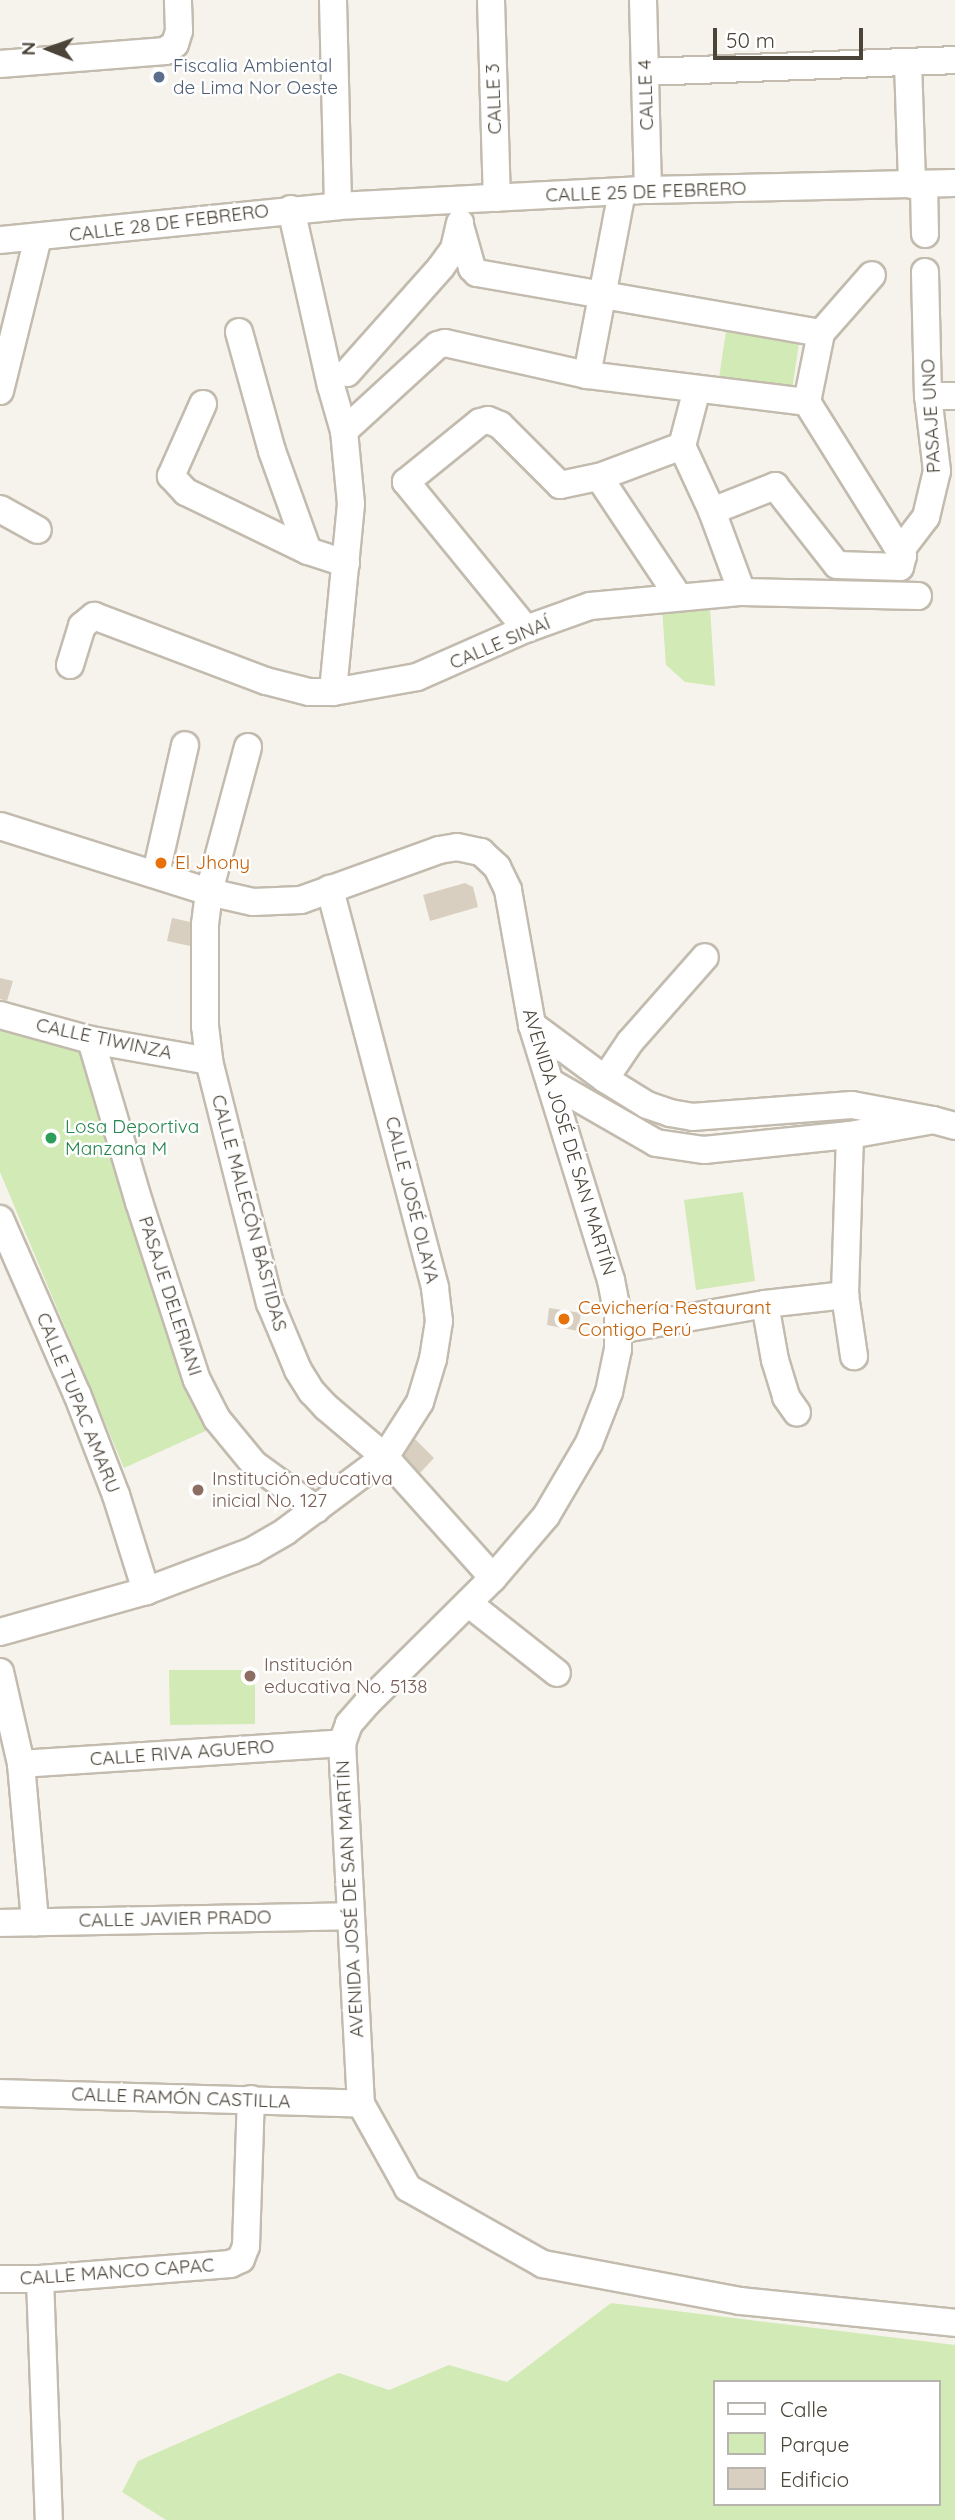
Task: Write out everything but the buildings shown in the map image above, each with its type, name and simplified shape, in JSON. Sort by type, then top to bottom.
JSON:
[{"type":"street","points":[[0,64],[165,51],[175,44],[179,31],[178,0]]},
{"type":"street","points":[[333,0],[338,206]]},
{"type":"street","name":"CALLE 3","points":[[491,0],[497,198]]},
{"type":"street","name":"CALLE 4","points":[[587,375],[604,296],[635,191],[645,72],[643,0]]},
{"type":"street","points":[[645,72],[955,60]]},
{"type":"street","points":[[908,62],[918,185],[925,234]]},
{"type":"street","name":"CALLE 25 DE FEBRERO","points":[[338,206],[635,191],[955,183]]},
{"type":"street","points":[[460,200],[461,229],[471,268],[477,274],[821,333]]},
{"type":"street","name":"CALLE 28 DE FEBRERO","points":[[0,240],[338,206]]},
{"type":"street","points":[[290,209],[344,431],[351,516],[333,692]]},
{"type":"street","points":[[347,373],[441,267],[454,249],[461,229]]},
{"type":"street","points":[[0,391],[38,238]]},
{"type":"street","name":"PASAJE UNO","points":[[712,511],[775,486],[837,565],[900,567],[903,556],[900,551],[926,517],[937,471],[928,396],[925,272]]},
{"type":"street","points":[[872,275],[821,333],[807,402],[900,551]]},
{"type":"street","points":[[239,332],[272,451],[308,551]]},
{"type":"street","points":[[344,431],[441,343],[587,375],[807,402]]},
{"type":"street","points":[[697,388],[682,446],[712,511],[742,592]]},
{"type":"street","points":[[928,396],[955,396]]},
{"type":"street","points":[[203,404],[171,476],[186,492],[308,551],[346,563]]},
{"type":"street","points":[[526,629],[406,482],[480,422],[488,420],[500,425],[556,484],[564,486],[598,477],[682,446]]},
{"type":"street","points":[[598,477],[678,596]]},
{"type":"street","points":[[0,509],[38,530]]},
{"type":"street","name":"CALLE SINAÍ","points":[[70,665],[82,626],[94,616],[266,681],[309,692],[333,692],[417,677],[526,629],[590,606],[742,592],[918,596]]},
{"type":"street","points":[[156,873],[185,745]]},
{"type":"street","name":"CALLE MALECÓN BÁSTIDAS","points":[[248,747],[209,892],[205,924],[205,1026],[209,1061],[270,1303],[284,1340],[312,1392],[386,1457],[493,1578]]},
{"type":"street","name":"AVENIDA JOSÉ DE SAN MARTÍN","points":[[0,826],[156,873],[209,892],[268,903],[301,900],[439,850],[457,847],[481,852],[497,867],[508,890],[532,1025],[611,1280],[618,1349],[609,1392],[589,1443],[546,1516],[493,1578],[368,1702],[349,1724],[342,1743],[349,1916],[362,2104],[408,2188],[543,2263],[740,2301],[955,2323]]},
{"type":"street","name":"CALLE JOSÉ OLAYA","points":[[0,1632],[146,1591],[253,1551],[386,1457],[420,1402],[433,1359],[439,1321],[427,1248],[330,889]]},
{"type":"street","points":[[605,1079],[630,1042],[705,957]]},
{"type":"street","name":"CALLE TIWINZA","points":[[0,1015],[91,1040],[209,1061]]},
{"type":"street","points":[[532,1025],[605,1079],[647,1105],[692,1117],[852,1105],[944,1123]]},
{"type":"street","name":"PASAJE DELERIANI","points":[[91,1040],[139,1202],[197,1380],[217,1419],[254,1464],[316,1509]]},
{"type":"street","points":[[550,1082],[656,1143],[704,1150],[944,1123]]},
{"type":"street","points":[[850,1135],[845,1296],[854,1356]]},
{"type":"street","name":"CALLE TUPAC AMARU","points":[[0,1219],[77,1394],[116,1496],[146,1591]]},
{"type":"street","points":[[618,1330],[765,1304],[845,1296]]},
{"type":"street","points":[[765,1304],[775,1360],[786,1396],[797,1413]]},
{"type":"street","points":[[468,1603],[557,1672]]},
{"type":"street","points":[[0,1672],[22,1764],[35,1922]]},
{"type":"street","name":"CALLE RIVA AGUERO","points":[[22,1764],[342,1743]]},
{"type":"street","name":"CALLE JAVIER PRADO","points":[[0,1923],[349,1916]]},
{"type":"street","name":"CALLE RAMÓN CASTILLA","points":[[0,2093],[362,2104]]},
{"type":"street","name":"CALLE MANCO CAPAC","points":[[0,2279],[40,2279],[230,2264],[241,2259],[246,2246],[251,2099]]},
{"type":"street","points":[[40,2279],[49,2520]]},
{"type":"green space","points":[[726,331],[799,343],[792,390],[719,378]]},
{"type":"green space","points":[[710,607],[715,686],[685,682],[666,665],[662,608]]},
{"type":"green space","points":[[0,1026],[82,1049],[99,1117],[180,1370],[210,1429],[124,1468],[0,1172]]},
{"type":"green space","points":[[743,1192],[755,1281],[696,1290],[684,1200]]},
{"type":"green space","points":[[169,1670],[255,1670],[255,1724],[170,1725]]},
{"type":"green space","points":[[611,2303],[955,2345],[955,2520],[166,2520],[122,2492],[138,2461],[339,2373],[389,2390],[449,2365],[507,2382]]},
{"type":"place","name":"Fiscalia Ambiental de Lima Nor Oeste","points":[[159,77]]},
{"type":"place","name":"El Jhony","points":[[161,863]]},
{"type":"place","name":"Losa Deportiva Manzana M","points":[[51,1138]]},
{"type":"place","name":"Cevichería Restaurant Contigo Perú","points":[[564,1319]]},
{"type":"place","name":"Institución educativa inicial No. 127","points":[[198,1490]]},
{"type":"place","name":"Institución educativa No. 5138","points":[[250,1676]]}]
